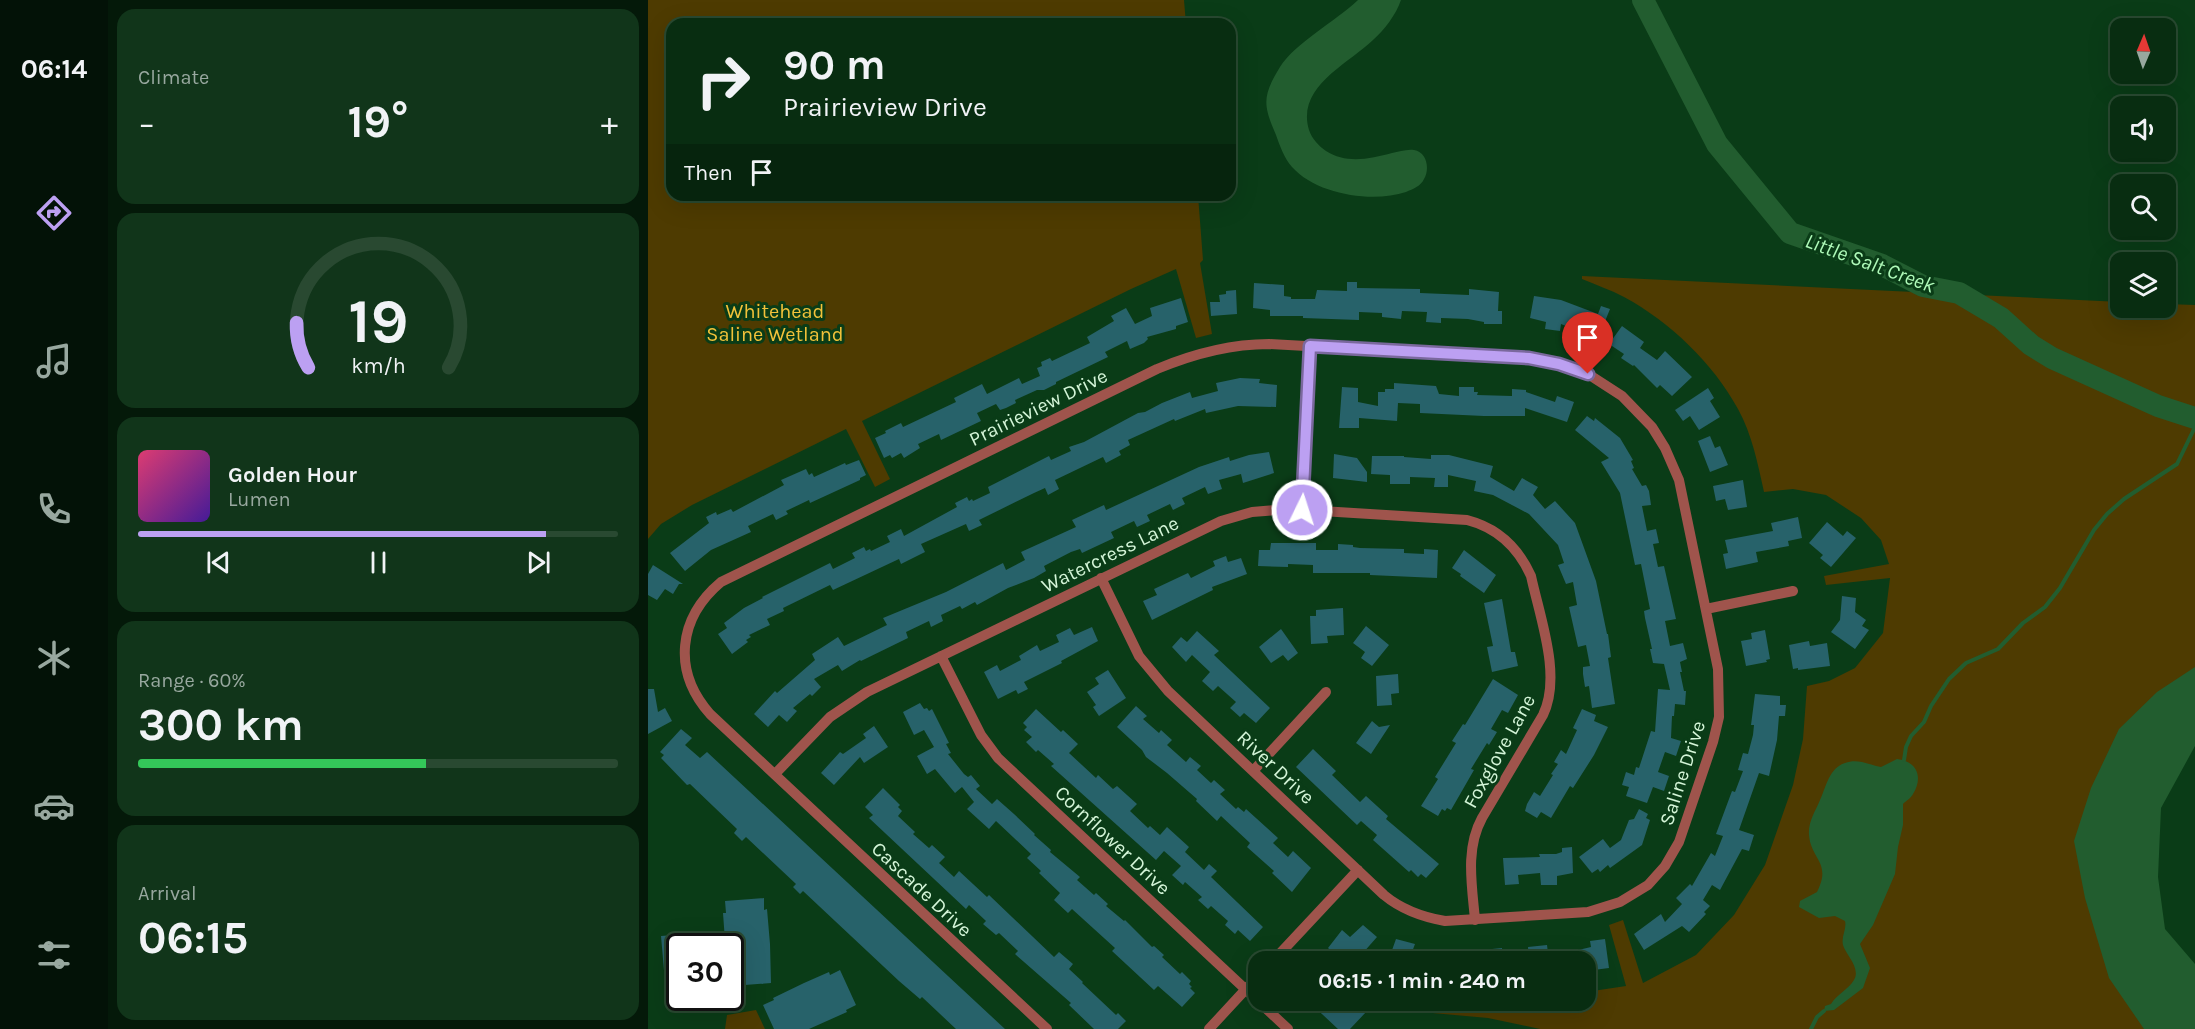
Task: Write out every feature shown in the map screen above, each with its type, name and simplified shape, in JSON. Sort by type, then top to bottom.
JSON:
[{"type":"street","name":"Prairieview Drive","points":[[775,774],[704,707],[693,692],[687,675],[685,650],[689,625],[700,602],[721,582],[1170,363],[1199,354],[1239,346],[1310,346],[1539,359],[1579,370],[1622,396]]},
{"type":"street","points":[[1302,510],[1310,346]]},
{"type":"street","name":"Saline Drive","points":[[1475,920],[1578,913],[1605,908],[1635,894],[1660,873],[1675,851],[1713,742],[1719,717],[1718,669],[1676,472],[1657,434],[1622,396]]},
{"type":"street","name":"Watercress Lane","points":[[775,774],[830,717],[849,702],[1221,521],[1267,510],[1302,510],[1460,519],[1480,524],[1504,537]]},
{"type":"street","name":"Foxglove Lane","points":[[1475,920],[1471,859],[1474,836],[1482,818],[1543,715],[1552,687],[1550,663],[1531,576],[1518,552],[1504,537]]},
{"type":"street","name":"River Drive","points":[[1101,578],[1132,644],[1147,668],[1167,691],[1389,899],[1411,912],[1445,921],[1475,920]]},
{"type":"street","points":[[1706,609],[1793,591]]},
{"type":"street","name":"Cornflower Drive","points":[[941,656],[981,735],[998,758],[1288,1029]]},
{"type":"street","points":[[1253,771],[1326,692]]},
{"type":"street","name":"Cascade Drive","points":[[775,774],[1047,1029]]},
{"type":"street","points":[[1282,951],[1358,870]]},
{"type":"street","points":[[1209,1029],[1248,987]]},
{"type":"green space","name":"Whitehead Saline Wetland","points":[[648,0],[1184,0],[1186,18],[666,18],[666,201],[1198,201],[1203,260],[1200,263],[1212,334],[1196,338],[1176,269],[862,421],[890,479],[875,487],[846,429],[692,505],[661,524],[648,539]]},
{"type":"green space","points":[[1582,276],[2110,301],[2110,318],[2176,318],[2176,304],[2195,305],[2195,714],[2118,838],[2195,1029],[1540,1029],[1488,1018],[1410,1011],[1596,1011],[1596,990],[1626,986],[1609,925],[1623,920],[1643,983],[1696,955],[1734,915],[1765,865],[1793,785],[1803,739],[1807,686],[1829,681],[1855,668],[1883,633],[1890,578],[1826,585],[1824,576],[1889,564],[1881,540],[1861,518],[1826,495],[1793,489],[1764,492],[1754,450],[1743,419],[1728,392],[1703,360],[1674,331],[1641,307],[1582,279]]},
{"type":"green space","points":[[756,1010],[765,1029],[725,1029],[727,1015]]},
{"type":"shaded area","points":[[1358,0],[1401,0],[1393,17],[1381,32],[1317,89],[1310,101],[1307,115],[1309,130],[1321,147],[1342,158],[1367,158],[1408,150],[1422,154],[1427,166],[1423,181],[1411,190],[1393,195],[1378,197],[1346,194],[1330,190],[1303,177],[1284,156],[1267,108],[1267,93],[1286,58]]},
{"type":"shaded area","points":[[2195,667],[2195,746],[2161,808],[2158,877],[2165,929],[2195,964],[2195,1029],[2144,1029],[2109,978],[2085,898],[2074,841],[2091,788],[2119,729],[2157,692]]},
{"type":"shaded area","points":[[1897,759],[1904,760],[1913,766],[1918,781],[1912,795],[1903,804],[1903,825],[1895,874],[1873,925],[1860,944],[1870,968],[1863,988],[1834,1010],[1824,1011],[1825,1006],[1831,1004],[1852,983],[1856,971],[1843,945],[1845,921],[1835,916],[1819,918],[1799,907],[1800,901],[1817,892],[1821,882],[1822,867],[1813,850],[1809,835],[1811,821],[1829,778],[1840,765],[1854,761],[1881,767]]},
{"type":"building","points":[[1347,282],[1357,282],[1357,288],[1420,289],[1420,293],[1469,295],[1469,289],[1499,292],[1498,311],[1502,311],[1502,324],[1441,318],[1441,323],[1426,322],[1427,312],[1402,311],[1401,319],[1382,317],[1382,313],[1359,312],[1359,320],[1270,316],[1270,310],[1253,308],[1254,283],[1284,285],[1284,296],[1291,297],[1291,299],[1315,299],[1317,290],[1347,291]]},
{"type":"building","points":[[1236,290],[1237,314],[1211,316],[1210,302],[1220,302],[1219,295],[1226,294],[1226,291]]},
{"type":"building","points":[[1534,296],[1561,300],[1598,314],[1601,306],[1610,309],[1595,346],[1582,341],[1585,334],[1561,324],[1560,331],[1545,329],[1546,322],[1530,318]]},
{"type":"building","points":[[1181,298],[1188,322],[1176,326],[1176,329],[1147,337],[1144,343],[1130,349],[1127,341],[1105,352],[1108,357],[1044,390],[1037,390],[1015,400],[1016,403],[1006,408],[1000,410],[996,404],[977,413],[981,421],[941,440],[939,434],[918,444],[920,448],[904,458],[901,453],[892,458],[890,455],[884,458],[875,438],[886,433],[885,431],[901,423],[903,427],[956,402],[954,398],[982,384],[987,394],[1019,378],[1022,384],[1040,376],[1037,368],[1042,366],[1041,362],[1050,358],[1052,361],[1090,343],[1087,337],[1114,321],[1111,316],[1126,308],[1135,324],[1152,316],[1150,308]]},
{"type":"building","points":[[1622,326],[1644,342],[1640,348],[1657,360],[1665,351],[1692,377],[1672,396],[1660,385],[1657,388],[1634,365],[1621,358],[1624,354],[1609,344]]},
{"type":"building","points":[[1240,378],[1260,379],[1259,383],[1277,385],[1276,407],[1238,406],[1206,413],[1205,409],[1175,421],[1174,419],[1128,440],[1130,445],[1119,451],[1121,455],[1106,463],[1103,457],[1055,480],[1059,489],[1048,495],[1045,488],[979,520],[982,525],[969,531],[966,524],[921,544],[925,552],[901,564],[899,559],[833,590],[830,585],[783,608],[784,611],[767,619],[770,625],[749,635],[751,637],[746,640],[748,642],[732,654],[718,634],[727,628],[724,623],[744,608],[830,563],[833,569],[855,558],[852,553],[864,547],[866,551],[870,549],[871,551],[890,542],[887,536],[901,529],[904,536],[957,507],[955,503],[967,497],[969,501],[972,499],[973,501],[990,493],[988,487],[1049,456],[1051,460],[1071,451],[1069,447],[1084,442],[1138,413],[1190,392],[1192,398],[1218,391],[1216,383]]},
{"type":"building","points":[[1394,383],[1436,386],[1439,394],[1459,396],[1459,387],[1474,387],[1474,392],[1478,392],[1477,395],[1512,396],[1512,389],[1526,390],[1526,392],[1555,402],[1557,396],[1574,402],[1567,422],[1525,408],[1525,416],[1484,416],[1420,413],[1420,404],[1398,403],[1397,421],[1359,418],[1359,428],[1339,428],[1342,387],[1358,388],[1358,402],[1378,406],[1378,392],[1394,389]]},
{"type":"building","points":[[1708,388],[1714,398],[1710,401],[1720,417],[1699,430],[1690,416],[1683,421],[1675,410]]},
{"type":"building","points":[[1587,416],[1594,421],[1595,418],[1620,438],[1633,460],[1631,461],[1634,468],[1632,469],[1642,486],[1646,485],[1649,491],[1651,505],[1642,506],[1647,531],[1656,529],[1659,543],[1653,544],[1658,567],[1664,566],[1676,619],[1665,621],[1670,646],[1683,643],[1687,659],[1680,662],[1682,672],[1680,672],[1684,691],[1686,691],[1685,705],[1675,704],[1674,716],[1672,716],[1671,738],[1681,741],[1676,756],[1665,752],[1658,772],[1669,776],[1664,791],[1653,787],[1647,803],[1626,796],[1629,787],[1622,785],[1626,772],[1634,775],[1636,767],[1639,768],[1651,731],[1655,732],[1658,689],[1670,690],[1664,664],[1653,663],[1644,611],[1650,609],[1641,564],[1635,565],[1620,493],[1601,462],[1609,458],[1575,430]]},
{"type":"building","points":[[1710,436],[1715,448],[1720,446],[1728,465],[1710,472],[1698,441]]},
{"type":"building","points":[[1269,452],[1274,473],[1243,483],[1241,474],[1219,480],[1222,489],[1208,494],[1205,487],[1182,498],[1185,504],[1173,510],[1170,504],[1147,515],[1150,521],[1137,527],[1134,521],[1111,532],[1114,538],[1082,553],[1080,549],[1071,552],[1044,566],[1046,571],[1034,578],[1008,588],[977,605],[975,602],[962,609],[960,606],[941,615],[943,621],[931,627],[929,621],[906,632],[908,638],[842,671],[838,665],[814,679],[821,687],[812,696],[810,694],[793,708],[797,711],[787,722],[779,715],[768,727],[754,714],[775,691],[777,693],[815,660],[812,654],[838,637],[844,646],[887,625],[883,618],[946,592],[1003,563],[1006,570],[1025,560],[1021,552],[1076,527],[1072,520],[1104,505],[1106,510],[1199,467],[1229,457],[1230,461]]},
{"type":"building","points":[[1334,454],[1357,458],[1367,472],[1367,482],[1333,478]]},
{"type":"building","points":[[1431,455],[1449,455],[1493,466],[1490,477],[1514,491],[1522,478],[1538,487],[1533,495],[1545,509],[1555,501],[1575,523],[1596,581],[1608,634],[1611,657],[1608,658],[1615,704],[1592,708],[1589,686],[1585,687],[1583,674],[1583,667],[1590,666],[1586,645],[1578,647],[1569,607],[1577,605],[1573,582],[1566,584],[1558,565],[1564,563],[1558,545],[1529,514],[1493,495],[1474,491],[1476,481],[1448,475],[1448,487],[1434,487],[1435,478],[1410,477],[1410,484],[1390,484],[1390,475],[1371,474],[1372,456],[1431,459]]},
{"type":"building","points":[[859,460],[866,475],[860,480],[810,503],[809,500],[786,511],[788,514],[776,520],[773,514],[748,526],[751,532],[711,550],[685,571],[670,553],[709,523],[706,517],[731,509],[733,512],[784,485],[781,480],[806,469],[809,475],[812,473],[814,477],[845,463],[846,465]]},
{"type":"building","points":[[1743,480],[1747,507],[1728,510],[1725,499],[1716,501],[1713,486]]},
{"type":"building","points":[[1798,517],[1802,538],[1788,541],[1789,546],[1756,552],[1758,562],[1726,569],[1723,554],[1728,553],[1725,540],[1773,531],[1771,523]]},
{"type":"building","points":[[1827,522],[1843,536],[1847,531],[1856,538],[1831,567],[1820,558],[1823,555],[1809,543]]},
{"type":"building","points":[[1271,543],[1316,543],[1316,550],[1338,550],[1338,544],[1360,548],[1404,549],[1404,553],[1424,554],[1424,549],[1438,550],[1437,578],[1370,575],[1370,573],[1313,573],[1313,565],[1258,566],[1259,550],[1270,550]]},
{"type":"building","points":[[1464,550],[1496,575],[1484,593],[1452,568]]},
{"type":"building","points":[[1226,556],[1228,562],[1241,558],[1247,574],[1212,587],[1213,590],[1152,620],[1143,601],[1157,595],[1154,589],[1188,573],[1191,578],[1215,566],[1213,561]]},
{"type":"building","points":[[653,565],[683,584],[679,584],[673,594],[665,589],[657,600],[648,595],[648,574]]},
{"type":"building","points":[[1842,596],[1856,598],[1855,612],[1866,620],[1862,626],[1869,630],[1855,649],[1831,632],[1840,620]]},
{"type":"building","points":[[1502,599],[1511,652],[1515,652],[1518,666],[1492,672],[1487,647],[1493,646],[1484,603]]},
{"type":"building","points":[[1343,608],[1344,635],[1327,636],[1328,643],[1311,644],[1310,616],[1316,616],[1316,610]]},
{"type":"building","points":[[1366,626],[1389,645],[1372,666],[1361,658],[1365,652],[1353,643]]},
{"type":"building","points":[[1092,627],[1098,641],[1024,682],[1028,689],[1018,694],[1016,690],[998,699],[984,672],[997,665],[1000,671],[1021,660],[1019,656],[1037,645],[1040,651],[1059,642],[1056,635],[1070,628],[1074,635]]},
{"type":"building","points":[[1281,629],[1298,653],[1288,661],[1283,655],[1271,663],[1259,647]]},
{"type":"building","points":[[1765,630],[1770,659],[1766,660],[1767,662],[1746,666],[1741,641],[1752,639],[1751,633]]},
{"type":"building","points":[[1197,631],[1219,651],[1214,655],[1270,708],[1256,723],[1244,713],[1240,717],[1230,708],[1236,702],[1218,686],[1213,691],[1202,681],[1210,672],[1192,655],[1186,662],[1172,647],[1181,637],[1187,642]]},
{"type":"building","points":[[1809,641],[1810,646],[1827,643],[1830,666],[1793,669],[1789,645]]},
{"type":"building","points":[[1108,670],[1126,698],[1099,716],[1093,707],[1096,705],[1087,692],[1099,684],[1095,678]]},
{"type":"building","points":[[1398,674],[1399,693],[1391,694],[1392,705],[1377,706],[1376,676]]},
{"type":"building","points":[[1493,679],[1518,695],[1508,713],[1502,710],[1491,729],[1497,732],[1489,745],[1487,743],[1471,769],[1474,770],[1451,810],[1442,809],[1438,816],[1421,806],[1438,779],[1435,777],[1456,743],[1452,741],[1463,724],[1465,725]]},
{"type":"building","points":[[648,689],[654,689],[658,712],[665,708],[672,721],[648,734]]},
{"type":"building","points":[[1755,694],[1780,696],[1780,705],[1786,705],[1785,716],[1779,716],[1777,740],[1769,776],[1759,773],[1739,830],[1754,835],[1749,851],[1742,849],[1720,890],[1712,885],[1703,900],[1710,906],[1704,912],[1706,914],[1689,932],[1682,926],[1644,950],[1634,934],[1661,914],[1665,922],[1682,904],[1676,898],[1690,884],[1692,886],[1711,853],[1715,856],[1723,836],[1716,834],[1732,791],[1735,792],[1743,771],[1738,770],[1743,753],[1748,754],[1753,735],[1754,725],[1751,725]]},
{"type":"building","points":[[920,703],[924,709],[927,708],[929,711],[932,709],[949,743],[946,744],[951,753],[948,754],[964,774],[968,777],[971,775],[980,786],[976,789],[992,804],[997,799],[1014,814],[1051,850],[1050,852],[1080,877],[1077,880],[1094,895],[1096,893],[1108,904],[1106,906],[1125,920],[1152,947],[1154,946],[1164,955],[1162,957],[1180,974],[1182,972],[1191,981],[1189,984],[1192,987],[1190,988],[1195,993],[1182,1007],[1158,986],[1154,990],[1112,951],[1115,948],[1072,909],[1068,913],[1054,900],[1060,893],[1027,858],[1031,854],[996,821],[989,829],[967,809],[974,802],[962,787],[955,793],[935,769],[927,774],[917,756],[934,747],[924,730],[914,735],[903,712]]},
{"type":"building","points":[[1136,706],[1147,716],[1143,719],[1159,733],[1161,730],[1172,740],[1167,745],[1186,762],[1190,757],[1201,766],[1197,770],[1211,783],[1214,780],[1225,790],[1220,794],[1236,809],[1238,807],[1244,812],[1246,809],[1278,838],[1273,843],[1288,857],[1293,851],[1311,868],[1292,892],[1272,873],[1274,871],[1247,847],[1250,843],[1221,816],[1217,821],[1196,801],[1197,799],[1146,757],[1142,750],[1117,727]]},
{"type":"building","points":[[1036,709],[1078,744],[1069,753],[1096,778],[1098,775],[1113,789],[1117,786],[1137,804],[1130,811],[1148,828],[1150,826],[1160,835],[1167,827],[1189,847],[1185,852],[1204,870],[1209,864],[1217,871],[1211,877],[1263,927],[1250,941],[1238,930],[1235,934],[1225,925],[1228,921],[1211,906],[1208,909],[1198,900],[1202,897],[1185,882],[1183,885],[1172,875],[1181,866],[1164,851],[1156,860],[1051,766],[1054,764],[1026,742],[1032,737],[1024,730],[1027,727],[1023,723]]},
{"type":"building","points":[[1582,709],[1596,715],[1594,721],[1608,727],[1594,755],[1573,788],[1570,786],[1551,818],[1541,812],[1537,818],[1525,811],[1527,804],[1534,792],[1540,796],[1553,775],[1551,774],[1558,764],[1554,762],[1561,750],[1566,754],[1577,730],[1573,728]]},
{"type":"building","points":[[1372,721],[1379,727],[1390,725],[1371,754],[1356,743]]},
{"type":"building","points":[[874,726],[888,747],[864,763],[860,757],[834,785],[821,773],[840,752],[843,754],[866,738],[863,734]]},
{"type":"building","points":[[681,729],[692,738],[685,745],[700,758],[707,752],[1005,1029],[956,1029],[922,997],[920,999],[899,981],[803,891],[800,894],[793,887],[796,884],[746,837],[742,841],[734,833],[737,829],[690,784],[687,785],[661,758],[664,755],[660,752]]},
{"type":"building","points":[[1313,749],[1336,771],[1332,775],[1360,802],[1366,796],[1388,816],[1386,819],[1439,864],[1426,878],[1421,874],[1418,877],[1411,870],[1409,872],[1373,840],[1377,835],[1361,821],[1357,825],[1296,767]]},
{"type":"building","points":[[883,788],[900,805],[898,807],[902,811],[898,816],[915,832],[913,834],[929,848],[932,845],[945,857],[939,863],[954,877],[959,871],[987,897],[989,895],[1054,957],[1059,952],[1073,964],[1069,969],[1082,983],[1116,1015],[1118,1013],[1126,1021],[1118,1029],[1094,1029],[1069,1005],[1071,1003],[1015,954],[1018,951],[999,933],[996,935],[983,924],[986,921],[969,905],[966,909],[869,818],[873,815],[865,807]]},
{"type":"building","points":[[1639,809],[1648,814],[1646,818],[1650,820],[1642,845],[1610,868],[1608,865],[1600,872],[1598,869],[1592,873],[1579,857],[1603,839],[1610,848],[1621,840],[1629,820],[1634,819]]},
{"type":"building","points":[[1572,847],[1573,873],[1557,876],[1557,885],[1541,885],[1540,873],[1518,875],[1519,884],[1505,885],[1503,858],[1540,857],[1539,854],[1556,854],[1562,852],[1562,848]]},
{"type":"building","points":[[764,898],[770,944],[771,983],[744,985],[744,933],[724,933],[725,901]]},
{"type":"building","points":[[1363,925],[1377,937],[1365,951],[1331,951],[1328,948],[1342,930],[1350,937]]},
{"type":"building","points":[[661,936],[666,936],[666,994]]},
{"type":"building","points":[[1396,939],[1415,944],[1412,951],[1392,951]]},
{"type":"building","points":[[1605,939],[1609,968],[1596,970],[1596,951],[1574,951],[1591,947],[1590,941]]},
{"type":"building","points":[[1547,945],[1548,951],[1528,951],[1528,947]]},
{"type":"building","points":[[1502,948],[1502,951],[1482,951]]},
{"type":"building","points":[[840,970],[856,1005],[846,1010],[847,1012],[809,1029],[774,1029],[763,1005],[804,983],[829,972],[830,975]]},
{"type":"building","points":[[1319,1011],[1367,1011],[1350,1029],[1338,1029]]},
{"type":"waterway","name":"Little Salt Creek","points":[[1643,0],[1717,144],[1790,233],[1882,265],[1923,286],[1959,293],[2001,318],[2031,345],[2052,358],[2158,406],[2195,418]]},
{"type":"waterway","points":[[1904,760],[1911,736],[1924,722],[1931,706],[1949,679],[1966,663],[1998,649],[2023,623],[2045,607],[2060,588],[2094,530],[2107,514],[2124,499],[2177,464],[2195,427]]},
{"type":"waterway","points":[[1811,1029],[1817,1017],[1824,1011]]},
{"type":"route","points":[[1302,510],[1310,346],[1539,359],[1588,374]]}]
